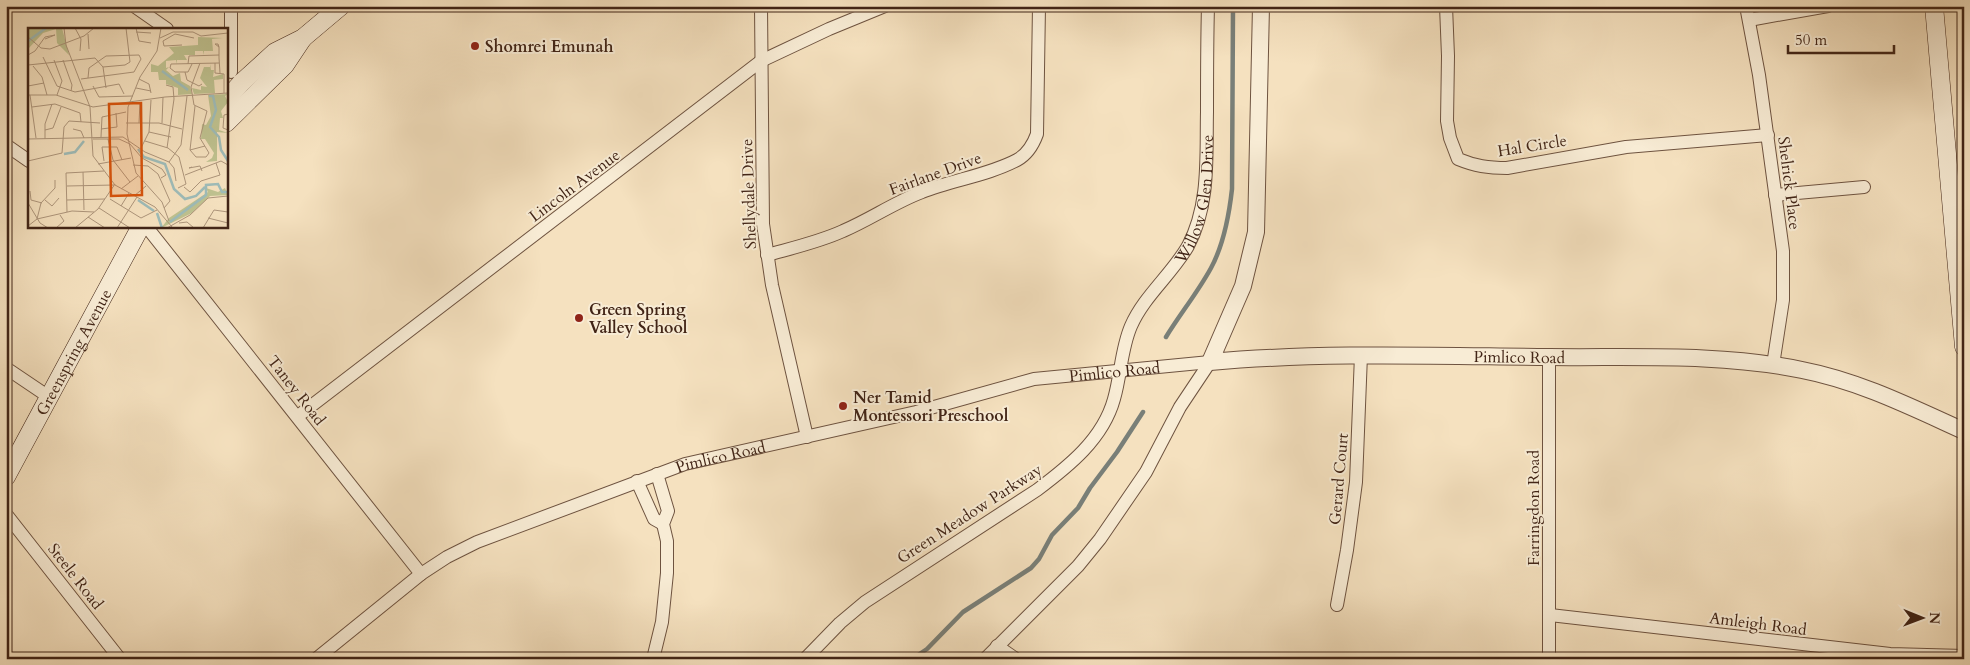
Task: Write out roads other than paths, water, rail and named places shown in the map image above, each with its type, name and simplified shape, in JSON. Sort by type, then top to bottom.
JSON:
[{"type":"main road","points":[[228,97],[238,80],[285,65],[302,38],[342,6]]},
{"type":"main road","points":[[1934,6],[1964,347]]},
{"type":"main road","points":[[228,116],[238,80]]},
{"type":"main road","name":"Greenspring Avenue","points":[[6,477],[138,228]]},
{"type":"street","points":[[134,6],[166,28]]},
{"type":"street","points":[[231,6],[238,80]]},
{"type":"street","name":"Shellydale Drive","points":[[761,6],[762,202],[767,255],[772,285],[807,436]]},
{"type":"street","name":"Lincoln Avenue","points":[[298,416],[761,61],[829,29],[885,6]]},
{"type":"street","name":"Fairlane Drive","points":[[767,255],[843,231],[910,196],[1017,160],[1026,154],[1034,144],[1038,122],[1039,6]]},
{"type":"street","name":"Willow Glen Drive","points":[[1120,372],[1131,326],[1139,311],[1173,269],[1188,246],[1201,207],[1205,189],[1206,164],[1208,6]]},
{"type":"street","points":[[985,659],[1064,580],[1100,539],[1146,472],[1180,407],[1210,362],[1243,286],[1256,232],[1261,6]]},
{"type":"street","name":"Hal Circle","points":[[1446,6],[1448,56],[1447,121],[1450,138],[1458,159],[1476,166],[1507,168],[1626,147],[1768,136]]},
{"type":"street","name":"Shelrick Place","points":[[1746,6],[1768,136],[1783,251],[1783,300],[1773,364]]},
{"type":"street","points":[[1749,20],[1828,6]]},
{"type":"street","points":[[6,146],[28,159]]},
{"type":"street","points":[[1775,195],[1864,187]]},
{"type":"street","name":"Taney Road","points":[[138,228],[298,416],[421,574]]},
{"type":"street","name":"Gerard Court","points":[[1337,605],[1356,482],[1361,355]]},
{"type":"street","name":"Pimlico Road","points":[[316,659],[421,574],[477,542],[685,464],[916,412],[1034,379],[1270,356],[1667,358],[1773,364],[1822,375],[1885,395],[1964,430]]},
{"type":"street","name":"Farringdon Road","points":[[1549,357],[1549,659]]},
{"type":"street","points":[[6,368],[49,396]]},
{"type":"street","name":"Green Meadow Parkway","points":[[805,659],[840,623],[865,602],[1037,490],[1069,464],[1090,444],[1108,417],[1120,372]]},
{"type":"street","points":[[653,659],[662,622],[666,594],[667,541],[663,524],[668,511],[657,474]]},
{"type":"street","points":[[637,481],[654,519],[663,524]]},
{"type":"street","name":"Steele Road","points":[[6,514],[120,659]]},
{"type":"street","name":"Amleigh Road","points":[[1550,615],[1881,653],[1964,656]]},
{"type":"street","points":[[997,646],[1016,659]]},
{"type":"waterway","points":[[1166,337],[1211,268],[1223,240],[1232,189],[1233,6]]},
{"type":"waterway","points":[[912,659],[927,649],[963,612],[1031,568],[1039,559],[1052,535],[1078,508],[1143,412]]},
{"type":"place","name":"Shomrei Emunah","points":[[475,46]]},
{"type":"place","name":"Green Spring Valley School","points":[[579,318]]},
{"type":"place","name":"Ner Tamid Montessori Preschool","points":[[843,406]]}]
